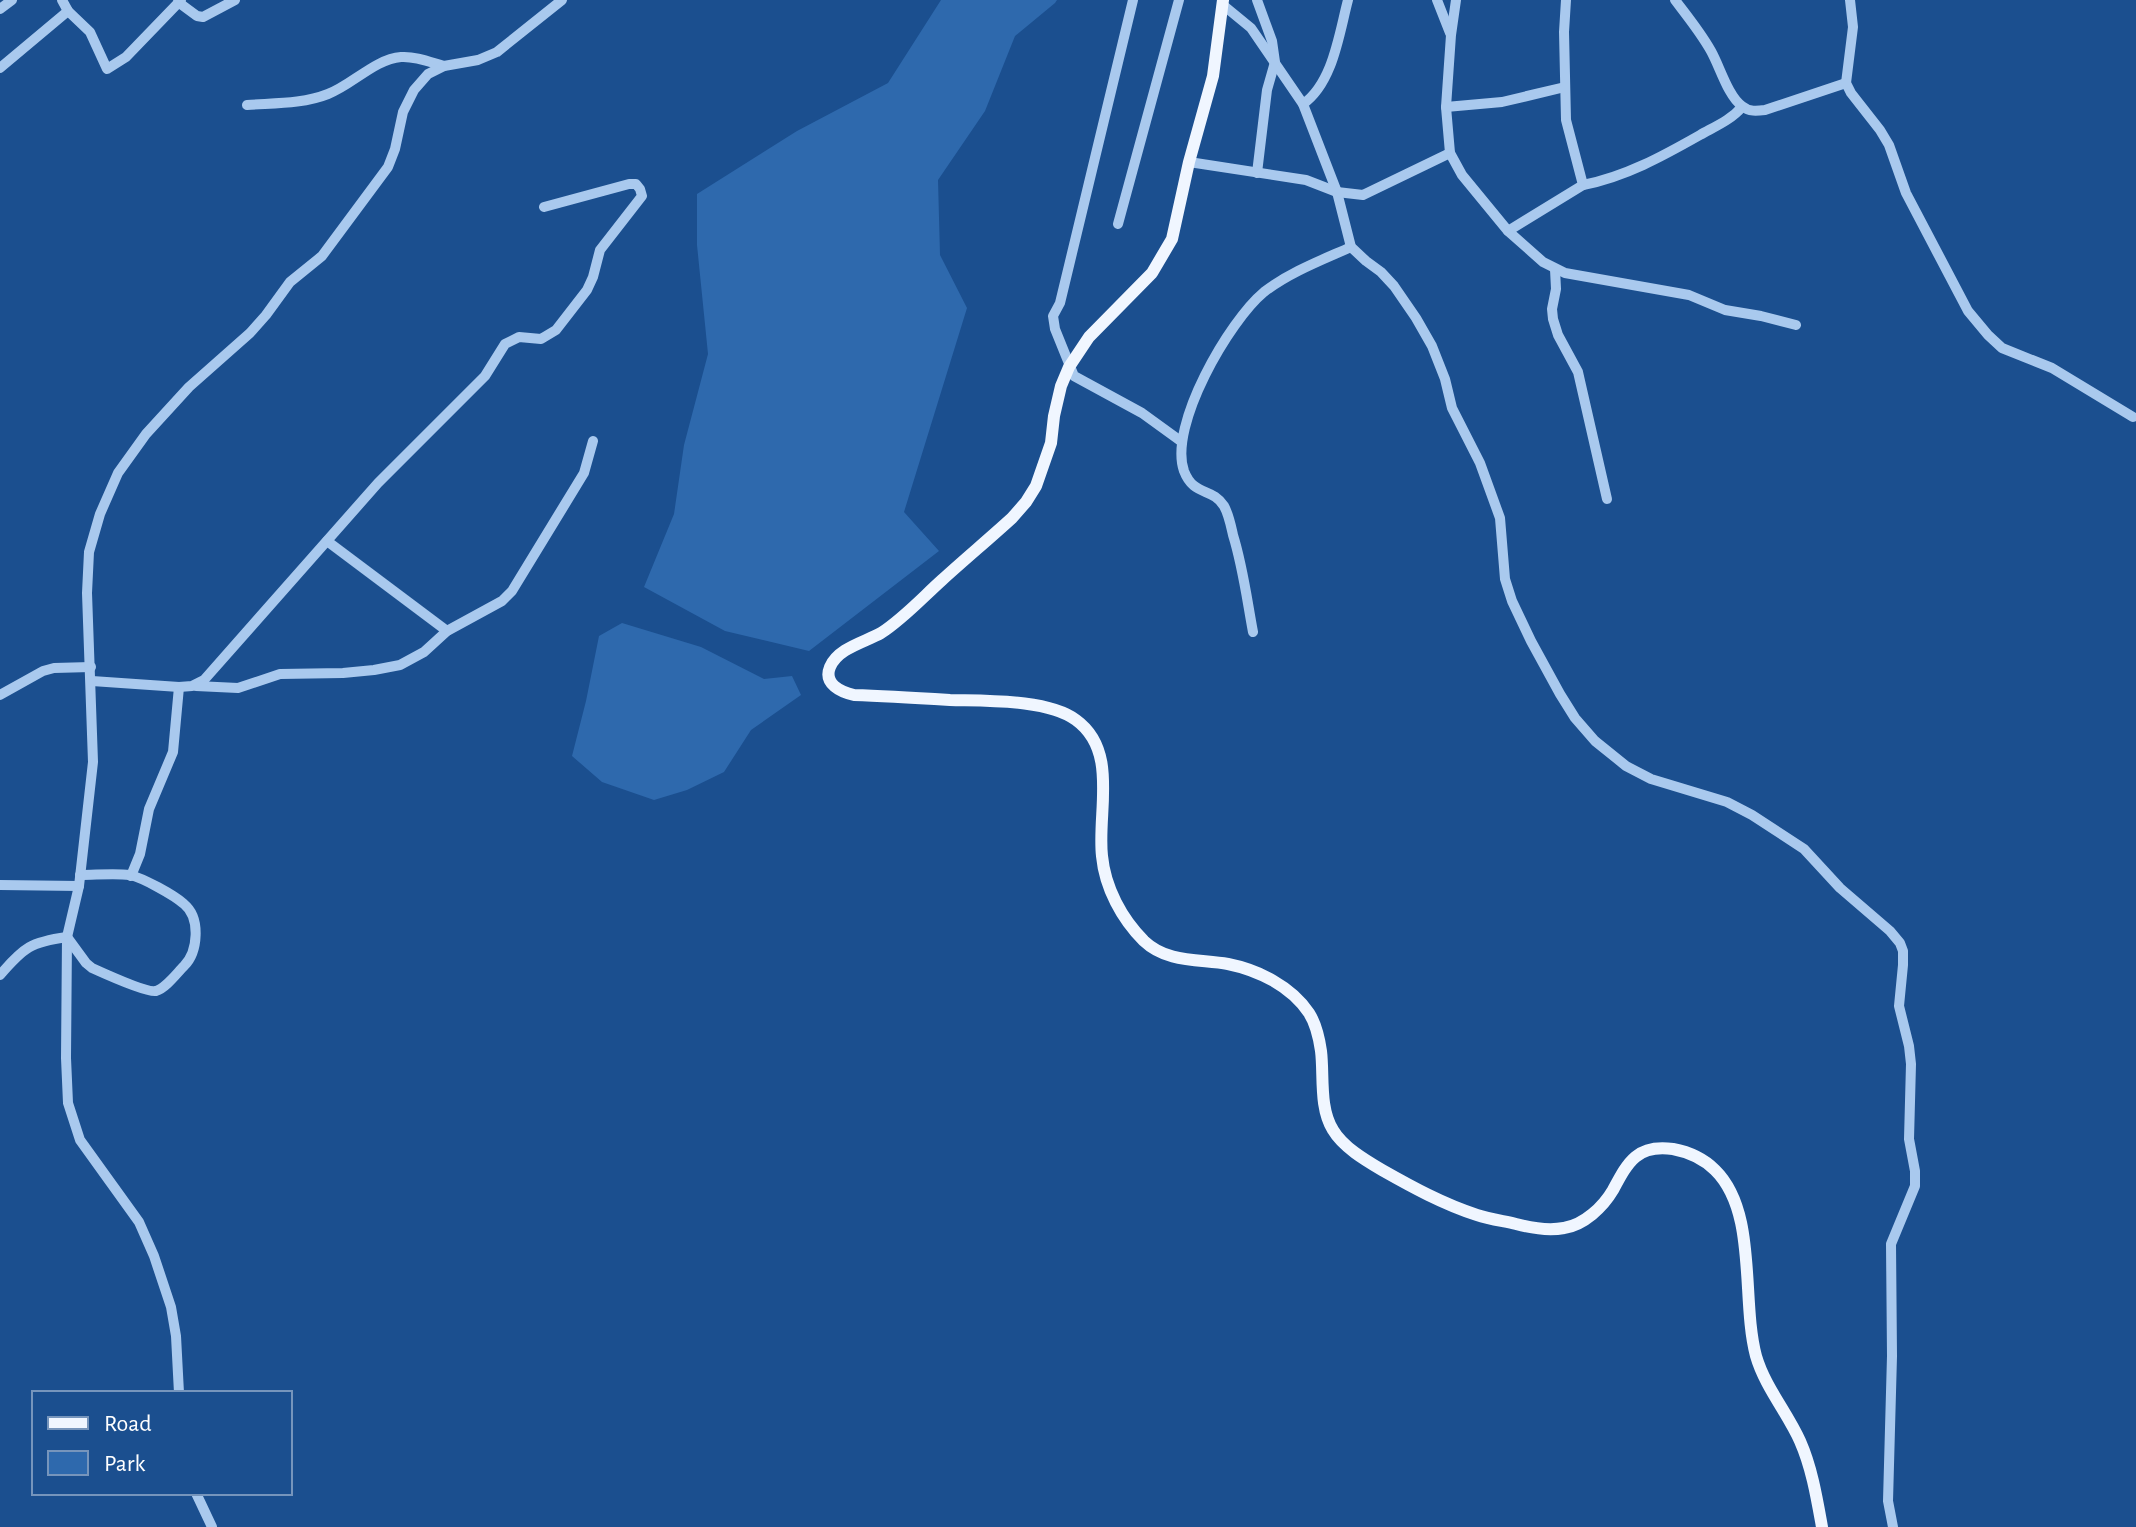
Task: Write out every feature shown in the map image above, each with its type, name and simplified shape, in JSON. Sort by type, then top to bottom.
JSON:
[{"type":"main road","points":[[1223,3],[1213,76],[1172,239],[1152,273],[1089,337],[1069,367],[1061,386],[1051,443],[1036,486],[1012,518],[882,632],[836,659],[829,669],[829,678],[833,686],[854,695],[1027,704],[1075,719],[1095,740],[1101,755],[1101,839],[1105,876],[1121,912],[1156,951],[1173,957],[1252,971],[1281,985],[1297,999],[1315,1024],[1324,1100],[1331,1128],[1366,1160],[1421,1192],[1477,1215],[1531,1228],[1563,1229],[1589,1217],[1612,1191],[1626,1165],[1639,1154],[1653,1148],[1669,1149],[1704,1160],[1729,1186],[1736,1202],[1741,1221],[1748,1310],[1757,1357],[1801,1444],[1815,1487],[1822,1527]]},
{"type":"street","points":[[0,9],[12,0]]},
{"type":"street","points":[[62,0],[68,11],[90,32],[107,69],[126,57],[180,1],[197,16],[203,17],[235,0]]},
{"type":"street","points":[[179,1391],[171,1307],[154,1256],[139,1222],[80,1140],[68,1103],[67,937],[80,881],[93,762],[87,593],[89,552],[100,514],[118,473],[146,434],[189,387],[250,333],[290,282],[322,256],[388,167],[403,112],[414,90],[428,74],[444,66],[478,60],[497,52],[562,0]]},
{"type":"street","points":[[1133,0],[1060,303],[1053,316],[1055,329],[1074,376],[1142,413],[1182,442]]},
{"type":"street","points":[[1118,224],[1179,0]]},
{"type":"street","points":[[1257,0],[1272,41],[1275,62],[1267,90],[1257,173]]},
{"type":"street","points":[[1303,104],[1315,96],[1325,78],[1348,0]]},
{"type":"street","points":[[1437,0],[1451,35]]},
{"type":"street","points":[[1456,0],[1446,107],[1450,153],[1462,175],[1508,231],[1543,262],[1565,273],[1689,295],[1725,310],[1796,325]]},
{"type":"street","points":[[1566,0],[1566,120],[1583,185]]},
{"type":"street","points":[[1675,0],[1711,50],[1733,96],[1742,107],[1754,112],[1765,110],[1846,83]]},
{"type":"street","points":[[1850,0],[1853,27],[1846,83],[1889,145],[1906,193],[1968,311],[2002,348],[2052,368],[2133,417]]},
{"type":"street","points":[[1223,3],[1251,28],[1303,104],[1337,192],[1351,247],[1394,286],[1432,346],[1452,408],[1480,463],[1500,518],[1505,579],[1512,601],[1575,718],[1595,741],[1626,766],[1651,779],[1727,802],[1804,849],[1840,888],[1900,943],[1903,965],[1899,1006],[1911,1064],[1909,1139],[1915,1186],[1891,1244],[1888,1501],[1893,1527]]},
{"type":"street","points":[[0,68],[68,11]]},
{"type":"street","points":[[247,105],[311,99],[330,93],[399,57],[417,58],[444,66]]},
{"type":"street","points":[[1446,107],[1502,102],[1565,87]]},
{"type":"street","points":[[1508,231],[1583,185],[1664,156],[1727,120],[1742,107]]},
{"type":"street","points":[[1189,162],[1306,180],[1337,192],[1363,195],[1450,153]]},
{"type":"street","points":[[192,686],[204,680],[378,483],[485,376],[505,344],[519,337],[541,339],[556,330],[587,290],[600,250],[642,196],[636,184],[629,184],[544,207]]},
{"type":"street","points":[[1253,632],[1237,548],[1226,510],[1218,498],[1194,487],[1185,473],[1182,442],[1186,425],[1200,385],[1227,336],[1262,294],[1285,278],[1351,247]]},
{"type":"street","points":[[1555,269],[1553,319],[1578,372],[1607,499]]},
{"type":"street","points":[[92,681],[238,688],[280,674],[343,673],[400,665],[424,652],[447,631],[502,601],[512,591],[584,473],[593,441]]},
{"type":"street","points":[[327,541],[447,631]]},
{"type":"street","points":[[0,695],[43,671],[91,667]]},
{"type":"street","points":[[131,876],[140,854],[149,809],[173,752],[179,687]]},
{"type":"street","points":[[0,885],[131,876],[185,904],[195,928],[193,952],[187,962],[161,988],[149,991],[92,968],[67,937]]},
{"type":"street","points":[[0,975],[29,946],[67,937]]},
{"type":"street","points":[[197,1495],[212,1527]]},
{"type":"green space","points":[[941,0],[1057,0],[1015,36],[985,111],[938,180],[940,255],[967,308],[904,512],[939,551],[809,651],[725,631],[644,587],[674,514],[684,445],[708,354],[697,245],[697,194],[797,131],[888,83]]},
{"type":"green space","points":[[622,623],[701,647],[764,679],[792,676],[801,695],[751,730],[724,772],[687,790],[654,800],[602,782],[572,756],[599,636]]}]
